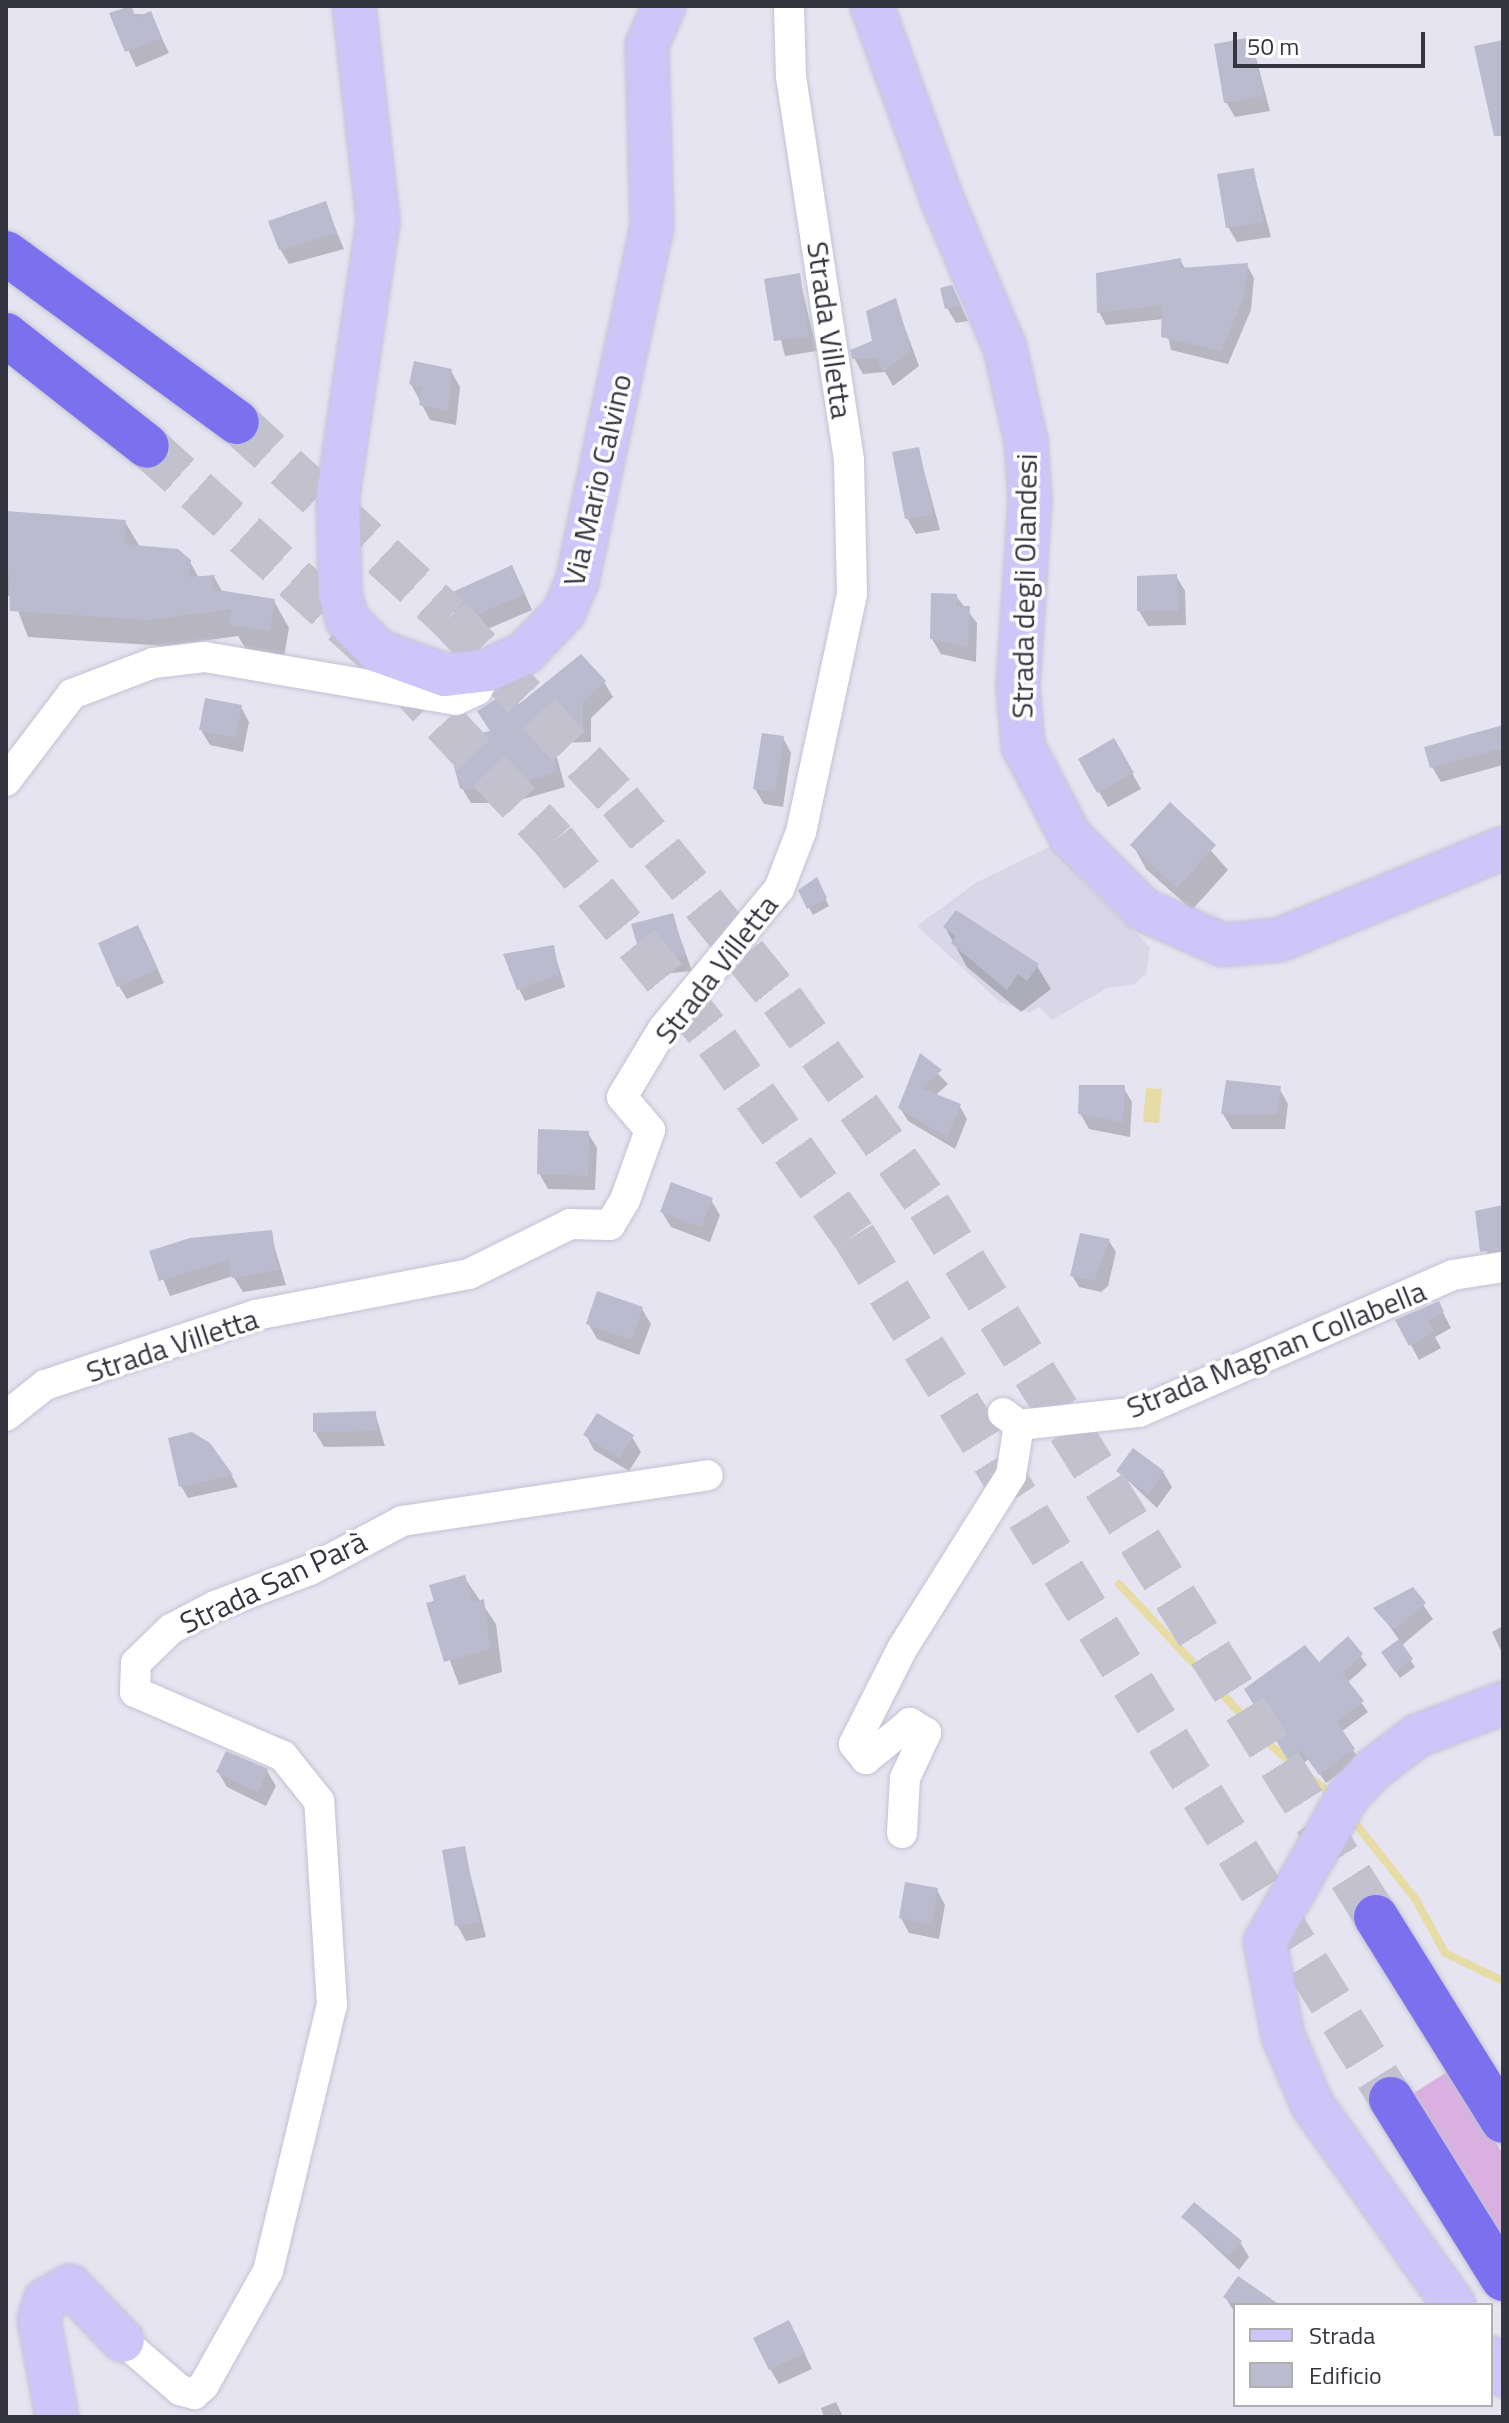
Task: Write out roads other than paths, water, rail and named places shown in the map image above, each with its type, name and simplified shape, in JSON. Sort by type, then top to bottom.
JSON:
[{"type":"highway","points":[[6,253],[237,422]]},
{"type":"highway","points":[[6,335],[147,446]]},
{"type":"highway","points":[[1376,1917],[1503,2121]]},
{"type":"highway","points":[[1391,2099],[1503,2279]]},
{"type":"street","points":[[6,781],[72,694],[153,663],[205,657],[456,700],[477,690],[488,670],[417,671],[378,651],[347,619],[340,593],[338,496],[378,221],[354,6]]},
{"type":"street","name":"Via Mario Calvino","points":[[488,670],[547,634],[577,582],[652,227],[647,45],[664,6]]},
{"type":"street","name":"Strada Villetta","points":[[6,1416],[45,1385],[256,1315],[469,1274],[570,1224],[610,1225],[625,1200],[650,1130],[622,1097],[663,1029],[779,889],[801,832],[852,594],[849,460],[791,77],[789,6]]},
{"type":"street","name":"Strada degli Olandesi","points":[[872,6],[1005,348],[1026,441],[1030,500],[1018,688],[1023,746],[1070,836],[1144,910],[1223,945],[1279,940],[1503,848]]},
{"type":"street","name":"Strada Magnan Collabella","points":[[902,1833],[905,1778],[926,1733],[910,1723],[866,1759],[854,1744],[902,1649],[1011,1475],[1011,1419],[1139,1412],[1453,1275],[1503,1267]]},
{"type":"street","name":"Strada San Parà","points":[[123,2341],[180,2390],[194,2394],[204,2385],[268,2271],[332,2005],[319,1801],[283,1756],[135,1692],[136,1663],[171,1629],[215,1606],[310,1570],[402,1521],[708,1475]]},
{"type":"street","points":[[1453,2303],[1313,2106],[1283,2036],[1266,1938],[1356,1787],[1417,1736],[1503,1703]]},
{"type":"street","points":[[57,2417],[39,2320],[45,2300],[70,2286],[123,2341]]},
{"type":"waterway","points":[[1119,1584],[1269,1744],[1333,1796]]},
{"type":"waterway","points":[[1352,1819],[1416,1900],[1445,1953],[1503,1981]]},
{"type":"tunnel","points":[[237,422],[449,617],[620,801],[782,1000],[929,1206],[1376,1917]]},
{"type":"tunnel","points":[[147,446],[399,674],[554,841],[717,1042],[854,1236],[1391,2099]]}]
